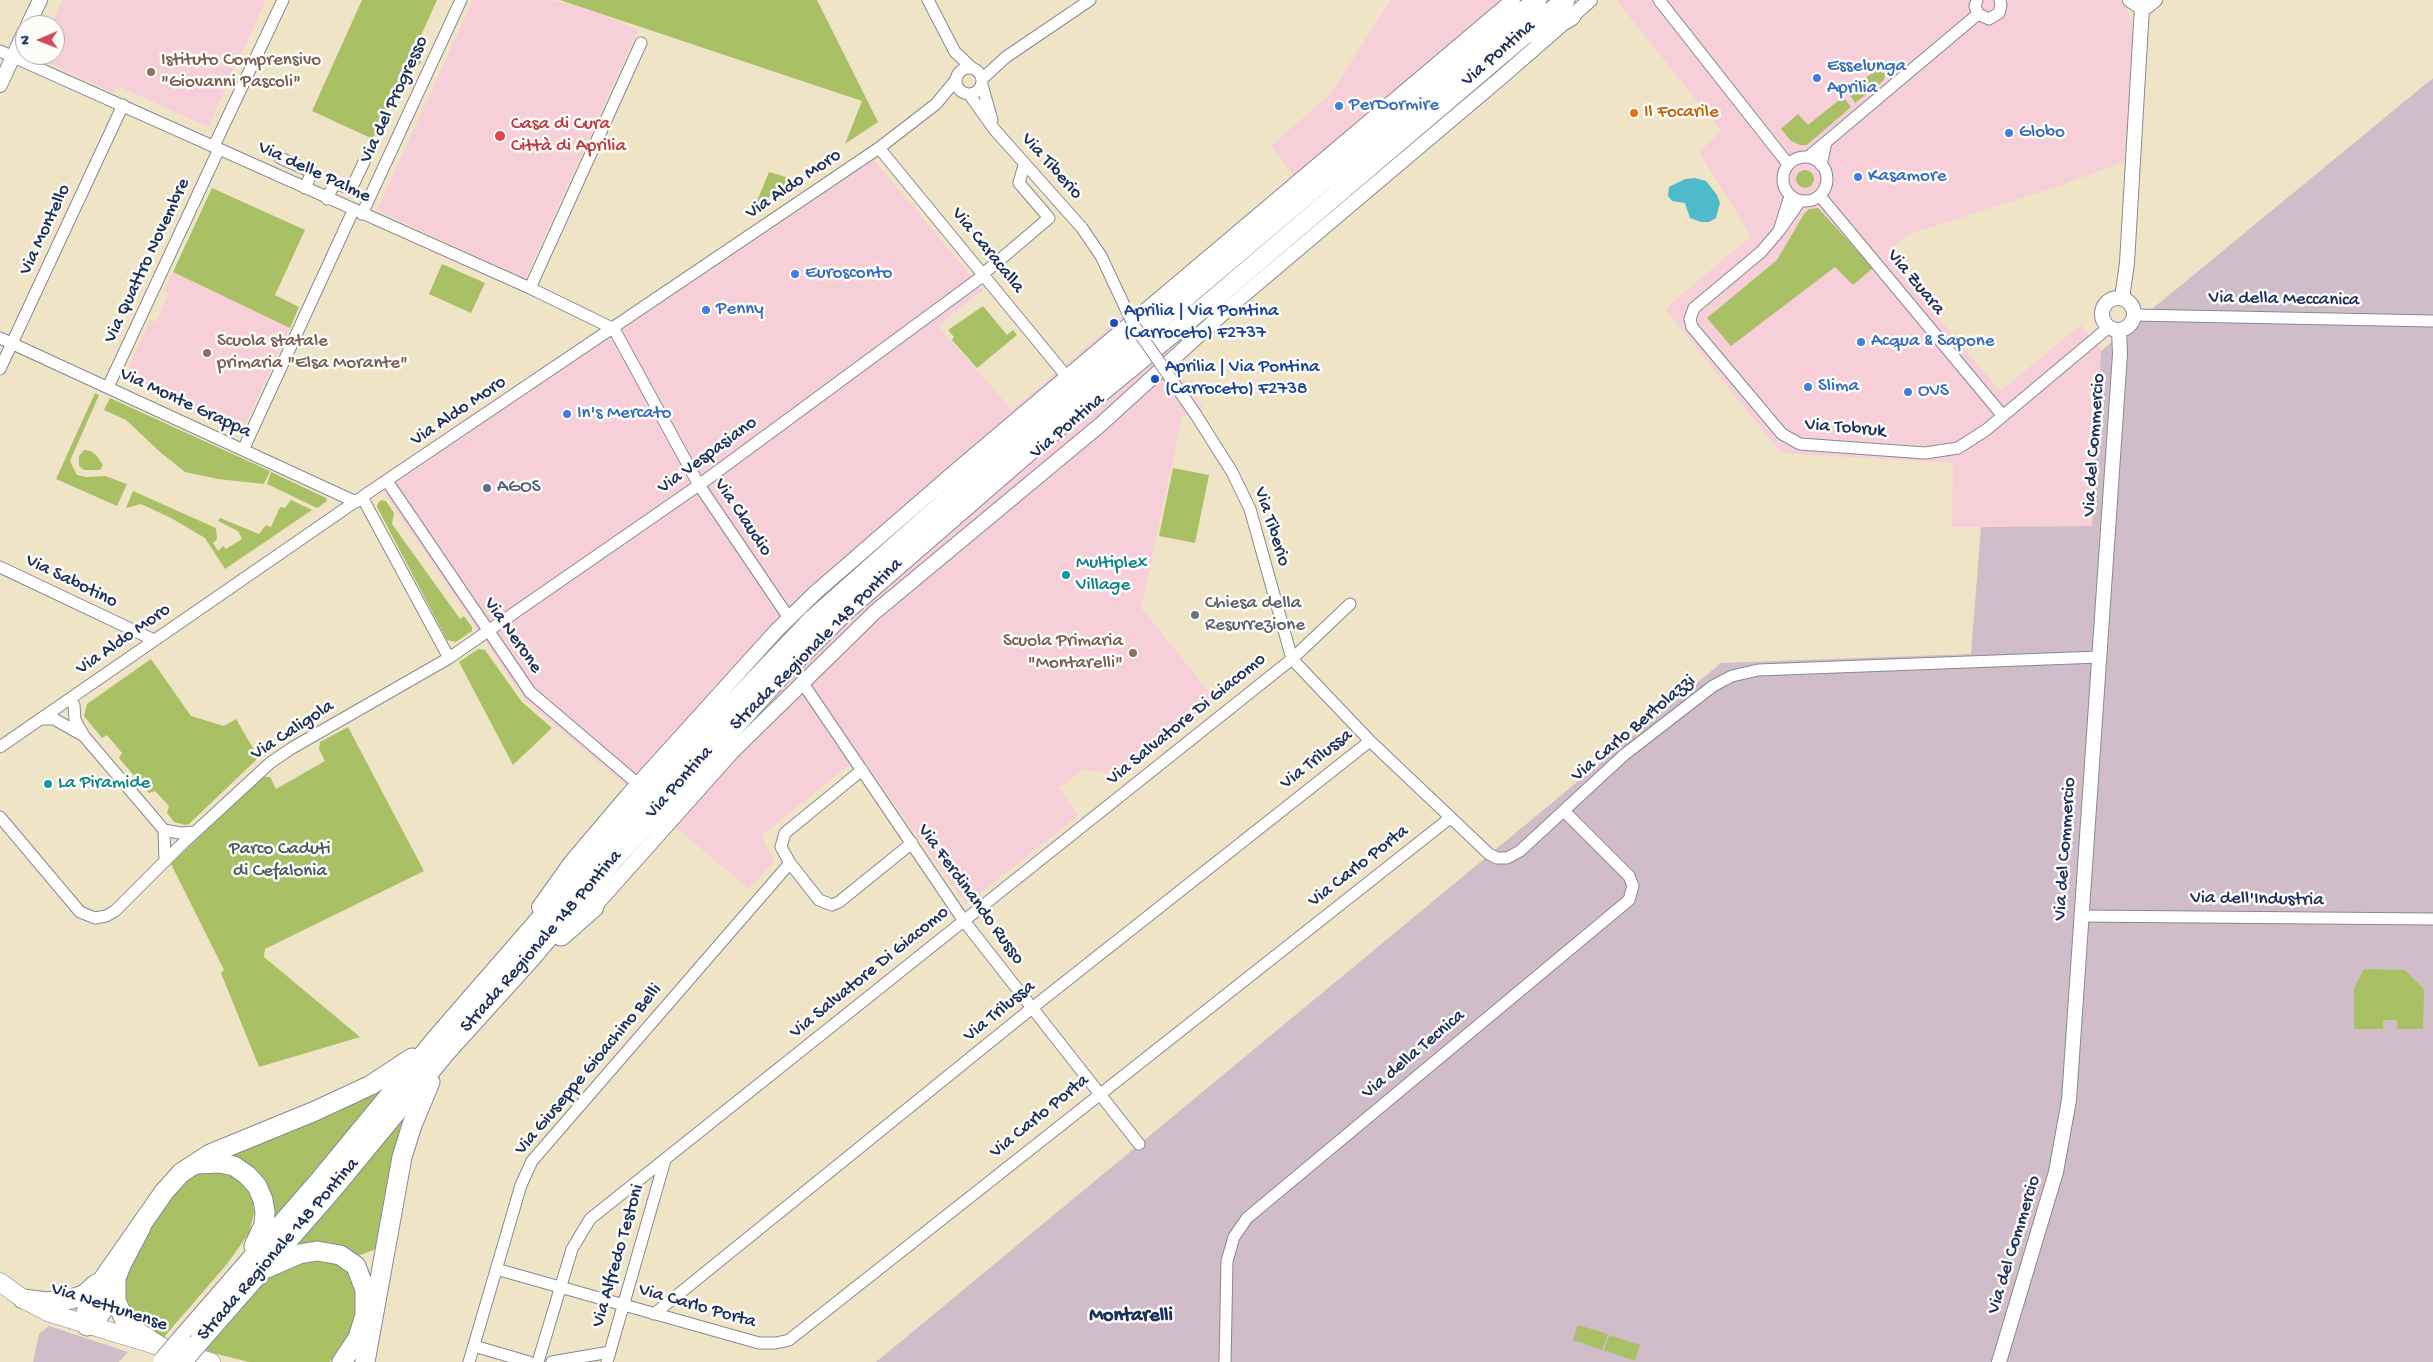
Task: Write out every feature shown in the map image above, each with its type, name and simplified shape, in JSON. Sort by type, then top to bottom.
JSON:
[{"type":"highway","name":"Strada Regionale 148 Pontina","points":[[522,956],[693,745],[812,620],[859,576],[966,483],[1537,0]]},
{"type":"highway","name":"Strada Regionale 148 Pontina","points":[[182,1362],[190,1341],[232,1281],[319,1181],[708,754],[781,675],[847,609],[1021,458],[1208,304],[1503,53],[1568,8]]},
{"type":"highway","points":[[522,956],[539,907]]},
{"type":"highway","points":[[522,956],[594,907]]},
{"type":"highway","name":"Strada Regionale 148 Pontina","points":[[162,1357],[190,1341],[259,1272],[332,1190],[441,1045]]},
{"type":"highway","points":[[87,1326],[86,1313],[88,1303],[105,1276],[170,1185],[193,1164],[224,1148],[315,1111],[371,1085],[441,1045]]},
{"type":"highway","points":[[365,1361],[384,1252],[408,1136],[441,1045]]},
{"type":"highway","points":[[193,1164],[219,1163],[234,1166],[254,1181],[264,1200],[266,1212],[261,1233],[232,1281]]},
{"type":"highway","points":[[87,1326],[97,1318],[104,1308],[122,1263],[141,1226]]},
{"type":"highway","points":[[141,1226],[116,1281],[116,1301],[127,1325],[162,1357]]},
{"type":"highway","points":[[259,1272],[292,1257],[317,1251],[340,1254],[356,1266],[365,1290],[364,1315],[358,1338],[342,1362]]},
{"type":"highway","points":[[356,1266],[384,1252]]},
{"type":"highway","points":[[23,1299],[46,1302],[72,1299],[85,1294],[105,1276]]},
{"type":"main road","name":"Via Nettunense","points":[[0,1282],[23,1299],[46,1311],[162,1357],[211,1362]]},
{"type":"street","points":[[33,15],[40,0]]},
{"type":"street","name":"Via Quattro Novembre","points":[[108,387],[219,148],[282,0]]},
{"type":"street","name":"Via del Progresso","points":[[243,450],[461,0]]},
{"type":"street","points":[[928,0],[955,52],[974,68],[982,82]]},
{"type":"street","name":"Via Aldo Moro","points":[[936,104],[977,92],[982,82],[1006,57],[1090,0]]},
{"type":"street","name":"Via Pontina","points":[[539,907],[571,862],[638,784],[790,618],[860,552],[1513,0]]},
{"type":"street","name":"Via Pontina","points":[[594,907],[727,758],[875,612],[1100,426],[1232,305],[1503,76],[1568,8],[1590,0]]},
{"type":"street","points":[[1659,0],[1788,164]]},
{"type":"street","points":[[1977,0],[1975,6],[1978,14],[1989,19],[1997,16],[2001,9],[2000,0]]},
{"type":"street","points":[[2122,298],[2127,263],[2136,3],[2153,3],[2155,0]]},
{"type":"street","points":[[1808,157],[1821,165],[1825,170],[1826,184],[1820,196],[1807,202],[1795,199],[1783,184],[1784,170],[1788,164],[1794,160],[1808,157],[1978,14]]},
{"type":"street","points":[[530,288],[641,43]]},
{"type":"street","name":"Via delle Palme","points":[[0,50],[219,148],[358,213],[530,288],[614,329]]},
{"type":"street","points":[[0,85],[15,52]]},
{"type":"street","points":[[955,52],[958,89],[967,94]]},
{"type":"street","name":"Via Aldo Moro","points":[[0,747],[359,499],[614,329],[879,148],[936,104],[963,68],[974,68],[1006,57]]},
{"type":"street","name":"Via Tiberio","points":[[982,82],[994,129]]},
{"type":"street","name":"Via Tiberio","points":[[967,94],[1024,165],[1082,228],[1101,256],[1133,324],[1196,416],[1234,476],[1250,509],[1292,659]]},
{"type":"street","name":"Via Montello","points":[[0,369],[123,105]]},
{"type":"street","points":[[1821,165],[1826,142]]},
{"type":"street","name":"Via Caracalla","points":[[879,148],[1067,378]]},
{"type":"street","points":[[280,158],[312,172],[305,188]]},
{"type":"street","points":[[327,199],[334,184],[347,187],[354,183],[364,162]]},
{"type":"street","name":"Via Vespasiano","points":[[449,658],[699,485],[983,275],[1049,218],[1019,183],[1024,165]]},
{"type":"street","name":"Via Zuara","points":[[1820,196],[2003,416]]},
{"type":"street","name":"Via Tobruk","points":[[1795,199],[1779,231],[1761,252],[1694,308],[1690,320],[1692,327],[1783,436],[1802,445],[1934,453],[1952,450],[1968,443],[2114,328]]},
{"type":"street","points":[[2122,298],[2131,304],[2134,314],[2130,325],[2114,328],[2103,318],[2104,307],[2109,300],[2122,298]]},
{"type":"street","name":"Via della Meccanica","points":[[2134,314],[2433,321]]},
{"type":"street","name":"Via del Commercio","points":[[2000,1362],[2052,1186],[2064,1135],[2073,1069],[2080,916],[2120,354],[2114,328]]},
{"type":"street","name":"Via Claudio","points":[[614,329],[699,485],[790,618]]},
{"type":"street","name":"Via Monte Grappa","points":[[0,338],[243,450],[359,499]]},
{"type":"street","name":"Via Nerone","points":[[386,481],[530,692],[638,784]]},
{"type":"street","points":[[359,499],[449,658]]},
{"type":"street","name":"Via Sabotino","points":[[0,567],[154,640]]},
{"type":"street","name":"Via Salvatore Di Giacomo","points":[[538,1362],[574,1244],[586,1225],[964,920],[1292,659],[1350,604]]},
{"type":"street","name":"Via Carlo Bertolazzi","points":[[1292,659],[1370,741],[1489,854],[1499,859],[1520,851],[1631,749],[1717,683],[1740,673],[1758,670],[2099,657]]},
{"type":"street","name":"Via Caligola","points":[[0,817],[80,912],[90,917],[106,916],[115,911],[259,772],[282,755],[449,658]]},
{"type":"street","name":"Via Ferdinando Russo","points":[[802,682],[964,920],[1139,1144]]},
{"type":"street","points":[[70,699],[74,705],[75,720],[84,736],[164,830],[165,861]]},
{"type":"street","points":[[40,720],[54,720],[84,736]]},
{"type":"street","name":"Via Trilussa","points":[[654,1314],[1032,1008],[1370,741]]},
{"type":"street","points":[[862,770],[787,832],[781,843],[783,853],[819,900],[828,905],[839,902],[912,844]]},
{"type":"street","name":"Via della Tecnica","points":[[1225,1362],[1228,1255],[1234,1237],[1247,1218],[1629,900],[1633,886],[1629,876],[1564,810]]},
{"type":"street","name":"Via Carlo Porta","points":[[496,1268],[759,1343],[776,1344],[789,1340],[1099,1093],[1450,818]]},
{"type":"street","points":[[164,830],[180,833],[195,832]]},
{"type":"street","name":"Via Giuseppe Gioachino Belli","points":[[469,1362],[521,1186],[534,1156],[790,863]]},
{"type":"street","name":"Via dell'Industria","points":[[2080,916],[2433,919]]},
{"type":"street","name":"Via Alfredo Testoni","points":[[608,1357],[665,1160]]},
{"type":"street","points":[[474,1346],[528,1362]]},
{"type":"street","points":[[552,1362],[608,1357]]},
{"type":"shaded area","name":"Istituto Comprensivo \"Giovanni Pascoli\"","points":[[62,0],[266,0],[208,127],[118,86],[114,93],[53,65],[65,65],[65,15],[55,15]]},
{"type":"shaded area","name":"Casa di Cura Città di Aprilia","points":[[473,0],[552,0],[592,10],[638,30],[525,279],[377,210]]},
{"type":"shaded area","points":[[1391,0],[1526,0],[1301,185],[1271,146],[1330,94]]},
{"type":"shaded area","points":[[1616,0],[2121,0],[2126,6],[2135,30],[2125,161],[2062,185],[1907,235],[1894,245],[1889,259],[2000,391],[2081,325],[2101,351],[2092,526],[1952,527],[1953,463],[1781,453],[1665,309],[1751,236],[1699,152],[1721,131]]},
{"type":"shaded area","points":[[2433,78],[2433,1362],[876,1362],[1721,663],[1971,654],[1981,527],[2092,526],[2101,351]]},
{"type":"shaded area","points":[[874,160],[983,290],[938,326],[1012,410],[1136,305],[1203,408],[1182,417],[1141,608],[1215,699],[1116,784],[1107,773],[1084,769],[1059,788],[1078,816],[966,904],[860,756],[761,836],[775,860],[749,889],[525,700],[383,491]]},
{"type":"shaded area","name":"Scuola statale primaria \"Elsa Morante\"","points":[[173,272],[290,328],[241,433],[124,378],[150,320],[156,322],[169,293],[164,291]]},
{"type":"shaded area","points":[[49,1326],[128,1352],[119,1362],[33,1362],[39,1334]]},
{"type":"green space","points":[[362,0],[437,0],[414,51],[420,55],[421,63],[415,67],[407,65],[373,139],[312,111]]},
{"type":"green space","points":[[560,0],[817,0],[878,122],[845,144],[862,101]]},
{"type":"green space","points":[[1885,63],[1889,68],[1883,81],[1855,103],[1848,92]]},
{"type":"green space","points":[[1843,97],[1851,107],[1807,145],[1800,145],[1791,141],[1781,129],[1798,114],[1808,125]]},
{"type":"green space","points":[[1801,170],[1809,170],[1814,175],[1812,186],[1801,188],[1796,183],[1796,175]]},
{"type":"green space","points":[[769,172],[796,180],[755,206]]},
{"type":"green space","points":[[212,188],[305,230],[275,295],[299,307],[290,328],[173,272]]},
{"type":"green space","points":[[1818,208],[1873,268],[1853,285],[1835,267],[1731,346],[1707,318],[1777,260],[1804,214],[1809,209]]},
{"type":"green space","points":[[442,264],[485,283],[471,313],[429,294]]},
{"type":"green space","points":[[983,306],[1007,335],[1013,330],[1017,335],[977,368],[952,340],[954,337],[948,330]]},
{"type":"green space","points":[[95,393],[99,395],[70,461],[77,475],[86,477],[105,476],[127,484],[117,506],[56,479]]},
{"type":"green space","points":[[110,398],[270,471],[264,484],[218,479],[185,472],[160,452],[126,420],[104,410]]},
{"type":"green space","points":[[84,450],[91,451],[96,455],[103,465],[100,470],[84,470],[79,466],[79,456]]},
{"type":"green space","points":[[1173,468],[1209,475],[1195,543],[1159,536]]},
{"type":"green space","points":[[271,472],[326,498],[327,501],[317,508],[267,484]]},
{"type":"green space","points":[[133,491],[216,528],[217,539],[213,543],[218,551],[223,546],[226,549],[242,539],[238,531],[218,521],[220,518],[259,534],[266,525],[271,527],[279,509],[281,507],[285,508],[291,500],[312,510],[225,569],[205,538],[171,518],[141,504],[126,508]]},
{"type":"green space","points":[[381,500],[386,501],[394,513],[392,524],[460,619],[464,616],[472,627],[472,631],[456,642],[447,640],[377,507]]},
{"type":"green space","points":[[478,649],[485,650],[522,702],[552,728],[513,765],[459,662]]},
{"type":"green space","points":[[151,659],[191,716],[224,726],[236,719],[257,755],[256,760],[189,824],[185,825],[174,822],[167,813],[169,806],[155,791],[149,793],[119,758],[122,753],[107,735],[102,738],[84,716],[87,704]]},
{"type":"green space","name":"Parco Caduti di Cefalonia","points":[[348,727],[424,871],[265,949],[264,957],[360,1037],[259,1067],[221,973],[224,970],[171,864],[263,777],[270,777],[276,789],[325,761],[319,749],[320,742]]},
{"type":"green space","points":[[2364,969],[2405,970],[2424,989],[2423,1029],[2397,1029],[2397,1020],[2383,1020],[2383,1029],[2354,1029],[2354,988]]},
{"type":"green space","points":[[382,1087],[384,1089],[267,1229],[270,1215],[225,1155]]},
{"type":"green space","points":[[407,1107],[376,1249],[355,1257],[343,1247],[332,1243],[316,1241],[294,1245]]},
{"type":"green space","points":[[217,1167],[242,1179],[253,1198],[254,1214],[249,1233],[227,1264],[164,1337],[154,1336],[135,1325],[124,1298],[125,1274],[134,1252],[172,1192],[189,1174]]},
{"type":"green space","points":[[326,1254],[356,1277],[356,1324],[339,1355],[329,1362],[249,1362],[205,1351],[275,1270]]},
{"type":"green space","points":[[1578,1325],[1608,1334],[1602,1350],[1573,1340]]},
{"type":"green space","points":[[1609,1335],[1640,1345],[1635,1361],[1604,1350]]},
{"type":"water","points":[[1695,178],[1706,181],[1717,195],[1720,203],[1716,218],[1709,222],[1701,222],[1690,218],[1685,203],[1672,201],[1668,196],[1669,187],[1685,179]]},
{"type":"place","name":"Istituto Comprensivo \"Giovanni Pascoli\"","points":[[151,72]]},
{"type":"place","name":"Esselunga Aprilia","points":[[1817,78]]},
{"type":"place","name":"PerDormire","points":[[1339,106]]},
{"type":"place","name":"Il Focarile","points":[[1634,113]]},
{"type":"place","name":"Globo","points":[[2009,133]]},
{"type":"place","name":"Casa di Cura Città di Aprilia","points":[[500,136]]},
{"type":"place","name":"Kasamore","points":[[1858,177]]},
{"type":"place","name":"Eurosconto","points":[[795,274]]},
{"type":"place","name":"Penny","points":[[706,310]]},
{"type":"place","name":"Aprilia | Via Pontina (Carroceto) F2737","points":[[1114,323]]},
{"type":"place","name":"Acqua & Sapone","points":[[1861,342]]},
{"type":"place","name":"Scuola statale primaria \"Elsa Morante\"","points":[[207,353]]},
{"type":"place","name":"Aprilia | Via Pontina (Carroceto) F2738","points":[[1155,379]]},
{"type":"place","name":"Slima","points":[[1808,387]]},
{"type":"place","name":"OVS","points":[[1908,392]]},
{"type":"place","name":"In's Mercato","points":[[567,414]]},
{"type":"place","name":"AGOS","points":[[487,488]]},
{"type":"place","name":"Multiplex Village","points":[[1066,575]]},
{"type":"place","name":"Chiesa della Resurrezione","points":[[1195,615]]},
{"type":"place","name":"Scuola Primaria \"Montarelli\"","points":[[1133,653]]},
{"type":"place","name":"La Piramide","points":[[48,784]]},
{"type":"district","name":"Montarelli","points":[[1131,1317]]}]
